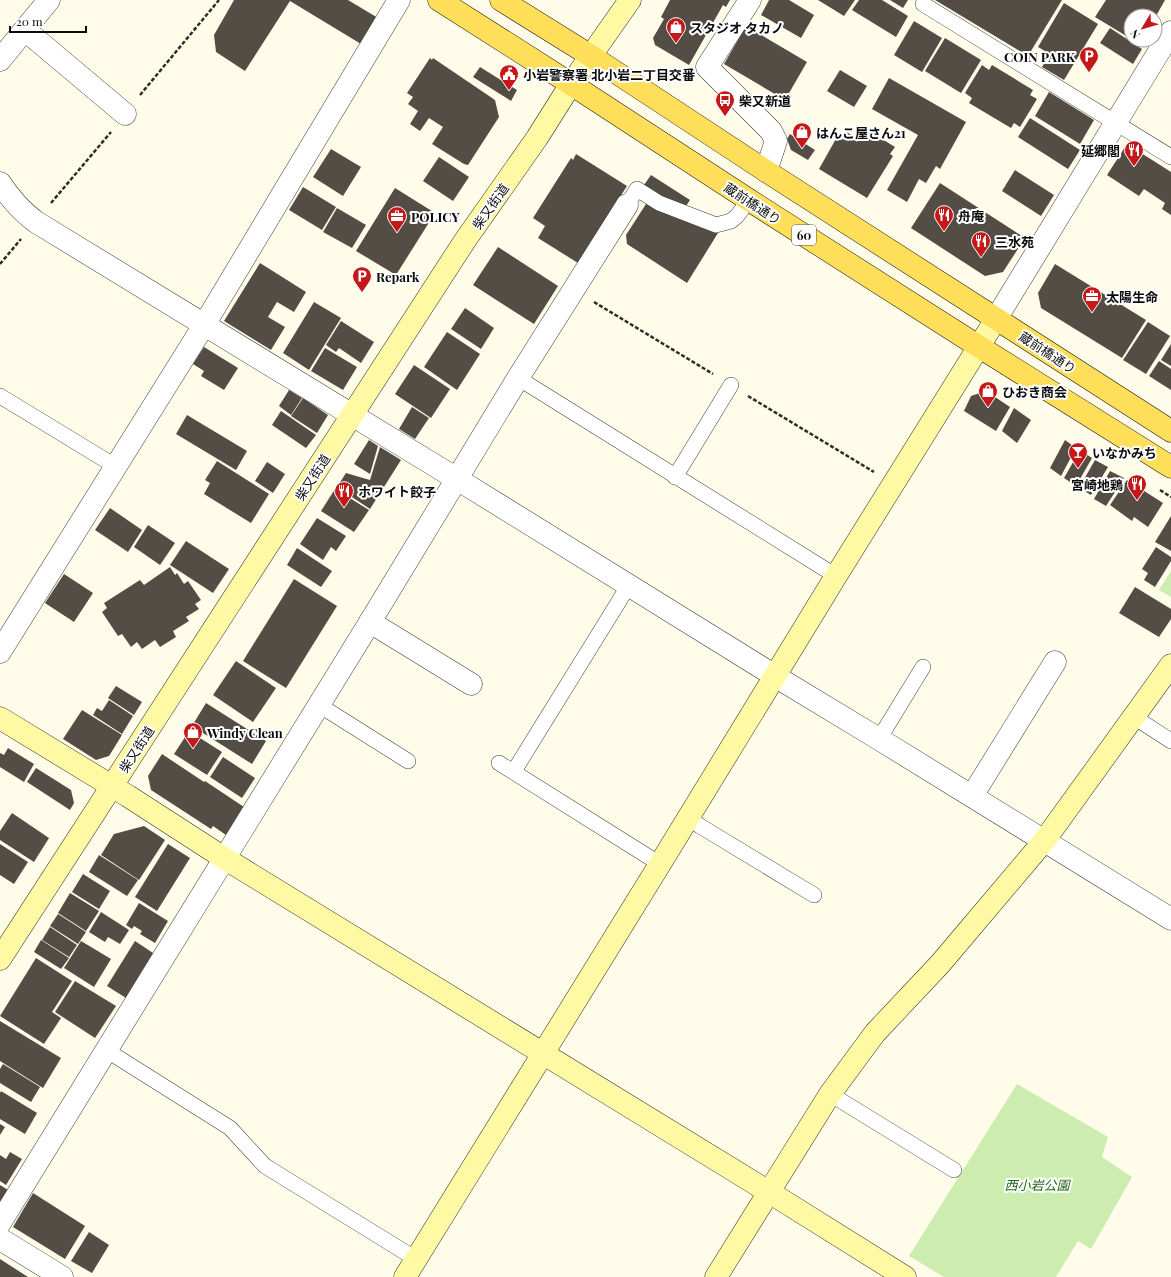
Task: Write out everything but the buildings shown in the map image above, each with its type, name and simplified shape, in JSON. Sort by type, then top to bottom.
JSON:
[{"type":"main road","name":"蔵前橋通り","points":[[439,0],[749,200],[1171,467]]},
{"type":"main road","name":"蔵前橋通り","points":[[501,0],[591,56],[766,171],[1171,431]]},
{"type":"street","points":[[0,60],[49,0]]},
{"type":"street","points":[[0,652],[204,325],[399,0]]},
{"type":"street","name":"柴又街道","points":[[0,959],[464,242],[537,138],[571,84],[630,0]]},
{"type":"street","points":[[750,0],[707,67],[771,131],[776,141],[766,171]]},
{"type":"street","points":[[25,30],[125,114]]},
{"type":"street","points":[[404,1277],[996,319],[1171,32]]},
{"type":"street","points":[[0,183],[9,196],[36,222],[457,479],[1171,919]]},
{"type":"street","points":[[0,1223],[370,622],[518,378],[627,205]]},
{"type":"street","points":[[370,622],[471,684]]},
{"type":"street","points":[[972,796],[1055,662]]},
{"type":"street","points":[[716,1277],[830,1094],[875,1033],[940,964],[1044,841],[1171,665]]},
{"type":"street","points":[[0,718],[224,858],[905,1277]]},
{"type":"street","points":[[0,1239],[62,1277]]},
{"type":"lane","points":[[923,4],[1171,157]]},
{"type":"lane","points":[[627,205],[637,189],[659,203],[716,225],[731,221],[737,216],[749,200]]},
{"type":"lane","points":[[518,378],[836,576]]},
{"type":"lane","points":[[675,477],[731,385]]},
{"type":"lane","points":[[0,396],[115,466]]},
{"type":"lane","points":[[514,772],[628,585]]},
{"type":"lane","points":[[879,739],[923,667]]},
{"type":"lane","points":[[319,705],[408,761]]},
{"type":"lane","points":[[1134,717],[1171,741]]},
{"type":"lane","points":[[499,763],[660,864]]},
{"type":"lane","points":[[688,816],[700,826],[814,895]]},
{"type":"lane","points":[[106,1050],[230,1128],[265,1166],[416,1259]]},
{"type":"lane","points":[[830,1094],[954,1170]]},
{"type":"path","points":[[1158,489],[1171,497]]},
{"type":"green space","points":[[1171,571],[1171,597],[1159,590]]},
{"type":"green space","name":"西小岩公園","points":[[1017,1084],[1108,1137],[1102,1157],[1132,1177],[1091,1249],[1078,1241],[1056,1277],[944,1277],[909,1256]]},
{"type":"place","name":"スタジオ タカノ","points":[[676,44]]},
{"type":"place","name":"COIN PARK","points":[[1089,73]]},
{"type":"place","name":"小岩警察署 北小岩二丁目交番","points":[[509,91]]},
{"type":"place","name":"柴又新道","points":[[725,117]]},
{"type":"place","name":"はんこ屋さん21","points":[[802,149]]},
{"type":"place","name":"延郷閣","points":[[1134,167]]},
{"type":"place","name":"舟庵","points":[[944,232]]},
{"type":"place","name":"POLICY","points":[[397,233]]},
{"type":"place","name":"三水苑","points":[[981,258]]},
{"type":"place","name":"Repark","points":[[362,293]]},
{"type":"place","name":"太陽生命","points":[[1092,313]]},
{"type":"place","name":"ひおき商会","points":[[988,408]]},
{"type":"place","name":"いなかみち","points":[[1078,469]]},
{"type":"place","name":"宮崎地鶏","points":[[1137,501]]},
{"type":"place","name":"ホワイト餃子","points":[[344,508]]},
{"type":"place","name":"Windy Clean","points":[[193,749]]}]
